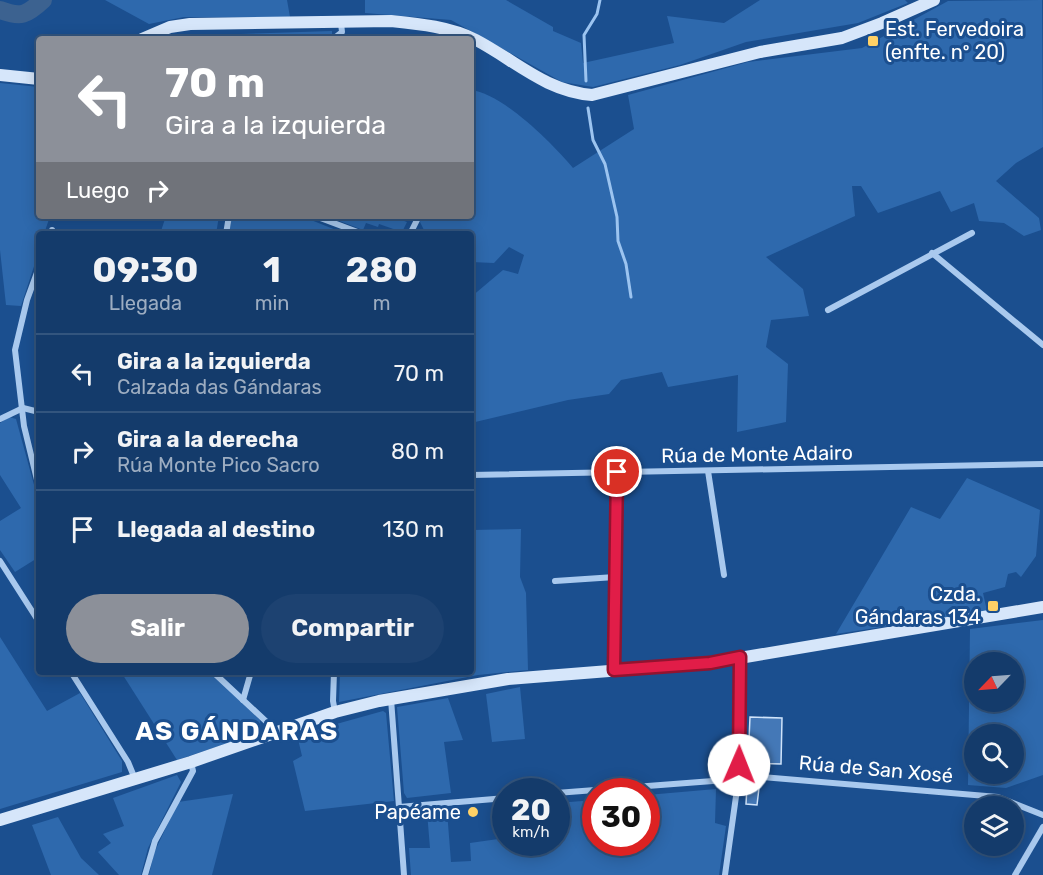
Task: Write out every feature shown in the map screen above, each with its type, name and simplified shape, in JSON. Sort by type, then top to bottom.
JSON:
[{"type":"main road","points":[[474,40],[551,86],[592,95],[760,52],[842,38],[934,0]]},
{"type":"main road","points":[[149,36],[170,27],[190,24],[391,21],[456,32],[465,36]]},
{"type":"main road","points":[[0,75],[36,79]]},
{"type":"main road","points":[[0,820],[191,762],[335,712],[391,699],[508,679],[710,663],[1043,607]]},
{"type":"street","points":[[337,36],[342,32],[341,23]]},
{"type":"street","points":[[323,219],[355,231]]},
{"type":"street","points":[[828,310],[972,233]]},
{"type":"street","points":[[932,253],[1043,345]]},
{"type":"street","points":[[36,275],[27,300],[15,350],[24,426],[36,476]]},
{"type":"street","points":[[0,419],[23,408],[36,411]]},
{"type":"street","name":"Rúa de Monte Adairo","points":[[474,476],[1043,464]]},
{"type":"street","points":[[708,471],[724,576]]},
{"type":"street","points":[[614,670],[617,472]]},
{"type":"street","points":[[0,561],[36,617]]},
{"type":"street","points":[[555,581],[615,577]]},
{"type":"street","points":[[725,875],[739,777],[740,657]]},
{"type":"street","points":[[73,675],[128,762],[135,779]]},
{"type":"street","points":[[216,675],[275,732]]},
{"type":"street","points":[[243,700],[250,675]]},
{"type":"street","points":[[334,675],[335,712]]},
{"type":"street","points":[[391,699],[404,875]]},
{"type":"street","points":[[145,875],[155,841],[193,771],[191,762]]},
{"type":"street","name":"Rúa de San Xosé","points":[[570,792],[739,777],[998,797],[1043,815]]},
{"type":"street","points":[[399,807],[492,799]]},
{"type":"street","points":[[1016,875],[1043,827]]},
{"type":"shaded area","points":[[105,0],[287,0],[290,17],[184,17],[149,24]]},
{"type":"shaded area","points":[[365,0],[506,0],[553,27],[553,31],[581,43],[583,63],[674,43],[667,16],[724,23],[760,0],[905,0],[908,3],[858,23],[746,42],[680,65],[593,87],[562,82],[451,20],[365,13]]},
{"type":"shaded area","points":[[1042,0],[1043,147],[1016,163],[996,181],[1039,218],[1041,230],[1024,236],[1004,223],[979,221],[974,203],[951,212],[940,191],[878,213],[861,186],[852,186],[855,216],[766,257],[803,289],[809,316],[771,320],[766,347],[788,364],[786,422],[737,432],[738,375],[668,387],[662,372],[621,380],[609,394],[568,400],[474,422],[474,294],[503,270],[518,274],[524,255],[509,247],[494,263],[474,262],[474,231],[424,231],[420,222],[421,219],[474,219],[474,91],[497,100],[512,110],[553,146],[573,168],[634,129],[628,95],[748,62],[862,48],[948,1]]},
{"type":"shaded area","points":[[332,31],[332,36],[200,36]]},
{"type":"shaded area","points":[[0,83],[36,87],[36,219],[49,219],[45,231],[36,231],[36,260],[21,306],[6,305],[0,250]]},
{"type":"shaded area","points":[[165,219],[218,219],[216,231],[161,231]]},
{"type":"shaded area","points":[[232,219],[308,219],[338,231],[230,231]]},
{"type":"shaded area","points":[[334,219],[399,219],[407,222],[402,231],[379,224],[378,227],[366,223],[363,230]]},
{"type":"shaded area","points":[[9,417],[16,419],[36,492],[36,559],[15,572],[0,550],[0,521],[21,508],[0,475],[0,423]]},
{"type":"shaded area","points":[[967,478],[1040,510],[1036,556],[1021,577],[1016,572],[1008,574],[1005,587],[983,593],[987,611],[836,634],[911,507],[940,519]]},
{"type":"shaded area","points":[[521,529],[520,577],[526,593],[528,670],[478,675],[339,702],[340,675],[474,675],[474,530]]},
{"type":"shaded area","points":[[1043,620],[1043,775],[1024,782],[1024,724],[969,724],[969,712],[1024,712],[1024,652],[970,652],[970,629]]},
{"type":"shaded area","points":[[0,637],[47,711],[80,693],[122,761],[122,772],[0,809]]},
{"type":"shaded area","points":[[123,675],[213,675],[260,720],[261,732],[177,760]]},
{"type":"shaded area","points":[[520,687],[525,739],[492,742],[486,694]]},
{"type":"shaded area","points":[[448,698],[463,740],[444,742],[451,793],[407,798],[404,793],[397,707]]},
{"type":"shaded area","points":[[383,711],[386,713],[394,801],[305,811],[293,761],[302,756],[297,735]]},
{"type":"shaded area","points":[[177,775],[181,782],[148,848],[141,875],[119,875],[98,852],[111,843],[103,834],[124,826],[113,798]]},
{"type":"shaded area","points":[[968,784],[1017,784],[1006,788]]},
{"type":"shaded area","points":[[716,789],[715,823],[726,826],[719,875],[411,875],[409,848],[430,848],[427,812],[447,811],[451,862],[471,861],[470,843],[492,840],[492,856],[570,856],[570,802],[582,801],[582,856],[660,856],[660,794]]},
{"type":"shaded area","points":[[233,794],[212,875],[149,875],[154,853],[178,802]]},
{"type":"shaded area","points":[[58,817],[81,858],[99,875],[51,875],[32,825]]},
{"type":"building","points":[[750,717],[782,718],[781,764],[748,763]]},
{"type":"building","points":[[747,787],[759,788],[757,805],[746,804]]},
{"type":"waterway","points":[[0,10],[23,14],[43,0]]},
{"type":"waterway","points":[[586,81],[584,35],[597,14],[600,0]]},
{"type":"waterway","points":[[588,108],[593,140],[605,164],[617,217],[618,241],[626,264],[631,297]]},
{"type":"place","name":"Est. Fervedoira (enfte. nº 20)","points":[[873,41]]},
{"type":"place","name":"Czda. Gándaras 134","points":[[993,606]]},
{"type":"place","name":"Papéame","points":[[473,812]]},
{"type":"district","name":"AS GÁNDARAS","points":[[237,731]]},
{"type":"route","points":[[617,472],[614,670],[710,663],[740,657],[739,765]]}]
